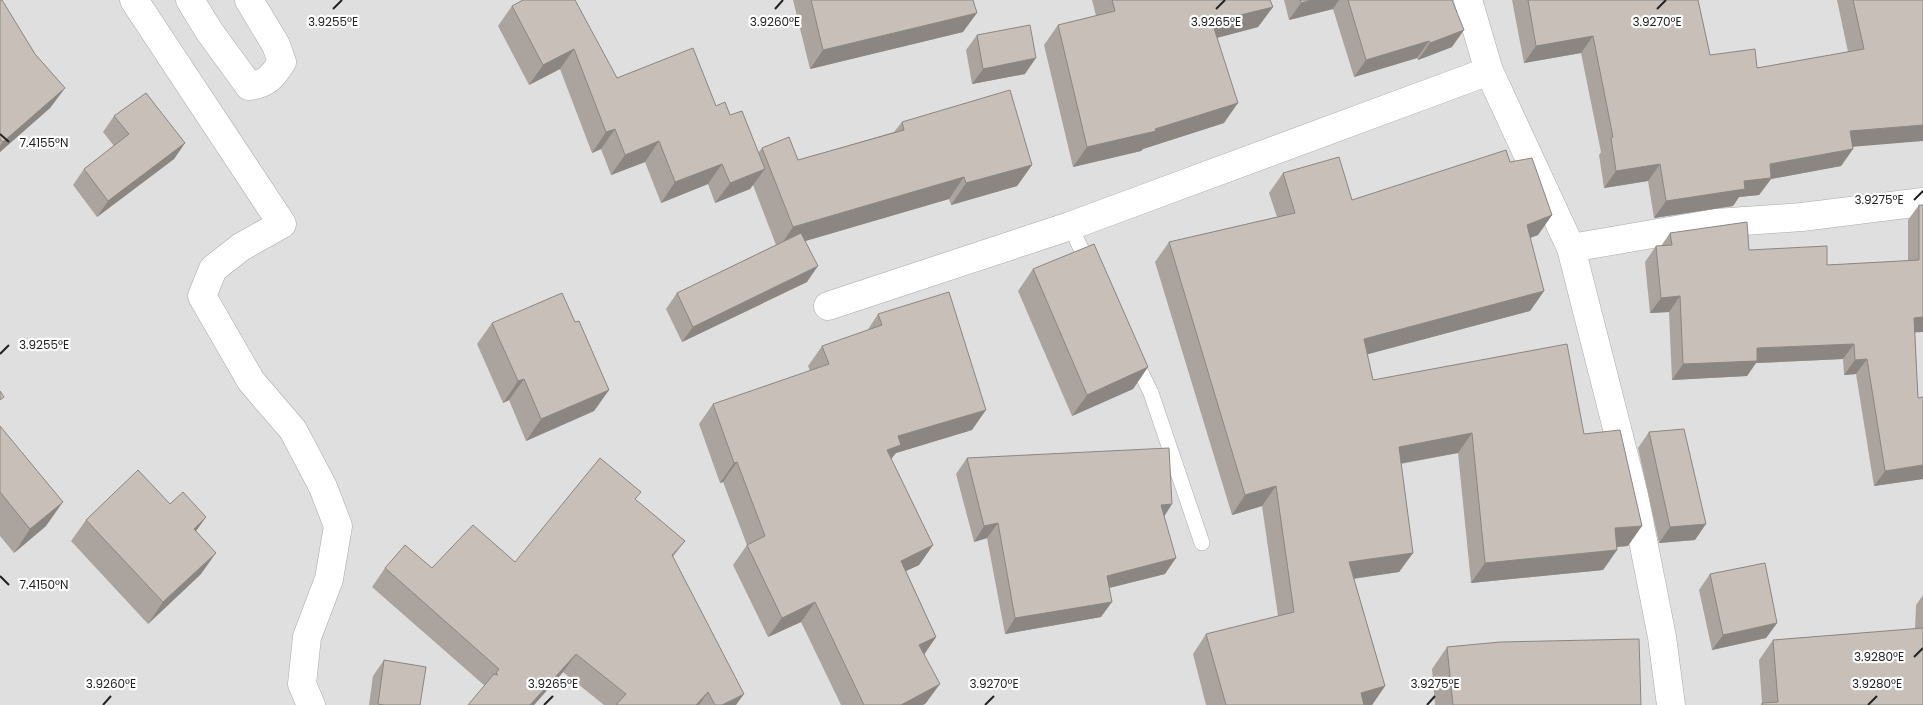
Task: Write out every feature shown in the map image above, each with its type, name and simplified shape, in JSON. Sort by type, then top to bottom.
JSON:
[{"type":"street","points":[[134,0],[282,224],[241,247],[213,269],[202,296],[251,381],[293,430],[323,487],[338,526],[329,578],[307,637],[302,684],[311,705]]},
{"type":"street","points":[[190,0],[209,31],[249,86],[261,85],[272,78],[282,62],[276,45],[249,0]]},
{"type":"street","points":[[1468,0],[1489,71],[1571,248],[1634,495],[1662,637],[1671,705]]},
{"type":"street","points":[[828,306],[1070,226],[1489,71]]},
{"type":"street","points":[[1571,248],[1716,223],[1802,217],[1923,202]]},
{"type":"lane","points":[[1070,226],[1096,279]]},
{"type":"lane","points":[[1130,349],[1151,393],[1202,543]]},
{"type":"shaded area","points":[[0,0],[1923,0],[1923,705],[0,705]]},
{"type":"building","points":[[0,0],[2,0],[35,54],[65,88],[3,142],[0,139]]},
{"type":"building","points":[[523,0],[575,0],[617,78],[693,48],[716,106],[725,102],[730,115],[742,111],[765,169],[730,183],[722,164],[675,182],[659,141],[625,155],[615,129],[606,132],[574,49],[543,65],[512,6]]},
{"type":"building","points":[[811,0],[973,0],[977,13],[823,50]]},
{"type":"building","points":[[1112,0],[1270,0],[1273,7],[1212,22],[1238,103],[1155,129],[1156,131],[1087,147],[1058,25],[1115,11]]},
{"type":"building","points":[[1300,0],[1312,0],[1301,3]]},
{"type":"building","points":[[1348,0],[1452,0],[1464,30],[1430,43],[1429,41],[1366,60]]},
{"type":"building","points":[[1528,0],[1698,0],[1710,55],[1755,49],[1757,68],[1864,49],[1853,0],[1923,0],[1923,125],[1850,131],[1853,149],[1770,164],[1771,178],[1744,181],[1745,189],[1666,201],[1660,164],[1616,171],[1611,138],[1613,137],[1593,36],[1536,46]]},
{"type":"building","points":[[1030,25],[1036,58],[983,69],[977,35]]},
{"type":"building","points":[[1010,90],[1032,165],[966,183],[964,177],[793,227],[762,148],[789,137],[798,160],[904,130],[902,122]]},
{"type":"building","points":[[146,93],[185,143],[108,201],[84,169],[129,134],[114,116]]},
{"type":"building","points":[[1506,150],[1510,162],[1532,158],[1552,215],[1527,225],[1544,291],[1364,339],[1373,380],[1567,344],[1584,434],[1620,430],[1642,526],[1615,528],[1617,550],[1485,563],[1472,433],[1399,447],[1413,553],[1349,562],[1385,686],[1361,693],[1364,705],[1226,705],[1206,634],[1294,612],[1276,486],[1245,495],[1169,242],[1295,213],[1283,173],[1339,157],[1352,200]]},
{"type":"building","points":[[1919,205],[1923,205],[1923,317],[1914,318],[1918,398],[1923,397],[1923,465],[1885,471],[1867,359],[1855,360],[1854,344],[1757,348],[1757,361],[1683,364],[1680,296],[1661,298],[1656,246],[1672,245],[1670,233],[1747,222],[1749,250],[1827,246],[1827,265],[1919,260]]},
{"type":"building","points":[[801,233],[818,266],[693,327],[677,293]]},
{"type":"building","points":[[1094,244],[1148,367],[1087,395],[1033,269]]},
{"type":"building","points":[[949,292],[986,410],[898,436],[901,445],[887,450],[933,545],[901,561],[936,637],[919,645],[940,684],[901,705],[864,705],[815,602],[782,618],[747,545],[765,536],[737,462],[734,463],[713,404],[829,364],[822,346],[882,325],[878,314]]},
{"type":"building","points":[[562,293],[575,322],[579,321],[609,390],[541,419],[524,379],[518,381],[492,323]]},
{"type":"building","points":[[0,391],[4,397],[0,400]]},
{"type":"building","points":[[0,426],[63,502],[30,529],[0,492]]},
{"type":"building","points":[[1684,429],[1706,524],[1670,527],[1649,432]]},
{"type":"building","points":[[1169,448],[1172,504],[1161,505],[1176,558],[1107,576],[1112,602],[1015,618],[998,523],[984,526],[967,458]]},
{"type":"building","points":[[600,458],[641,492],[635,499],[685,541],[672,555],[744,694],[722,705],[715,705],[708,692],[696,705],[616,705],[626,694],[576,654],[530,705],[468,705],[494,674],[498,675],[496,673],[499,669],[385,568],[405,545],[432,568],[473,525],[515,562]]},
{"type":"building","points":[[138,470],[170,504],[183,492],[206,517],[194,529],[216,553],[163,602],[86,520]]},
{"type":"building","points":[[1765,563],[1777,623],[1723,635],[1710,574]]},
{"type":"building","points":[[1923,628],[1923,705],[1762,705],[1762,703],[1778,702],[1773,640]]},
{"type":"building","points":[[1639,639],[1641,705],[1453,705],[1447,647],[1500,642]]},
{"type":"building","points":[[384,660],[426,667],[420,705],[378,704]]}]
